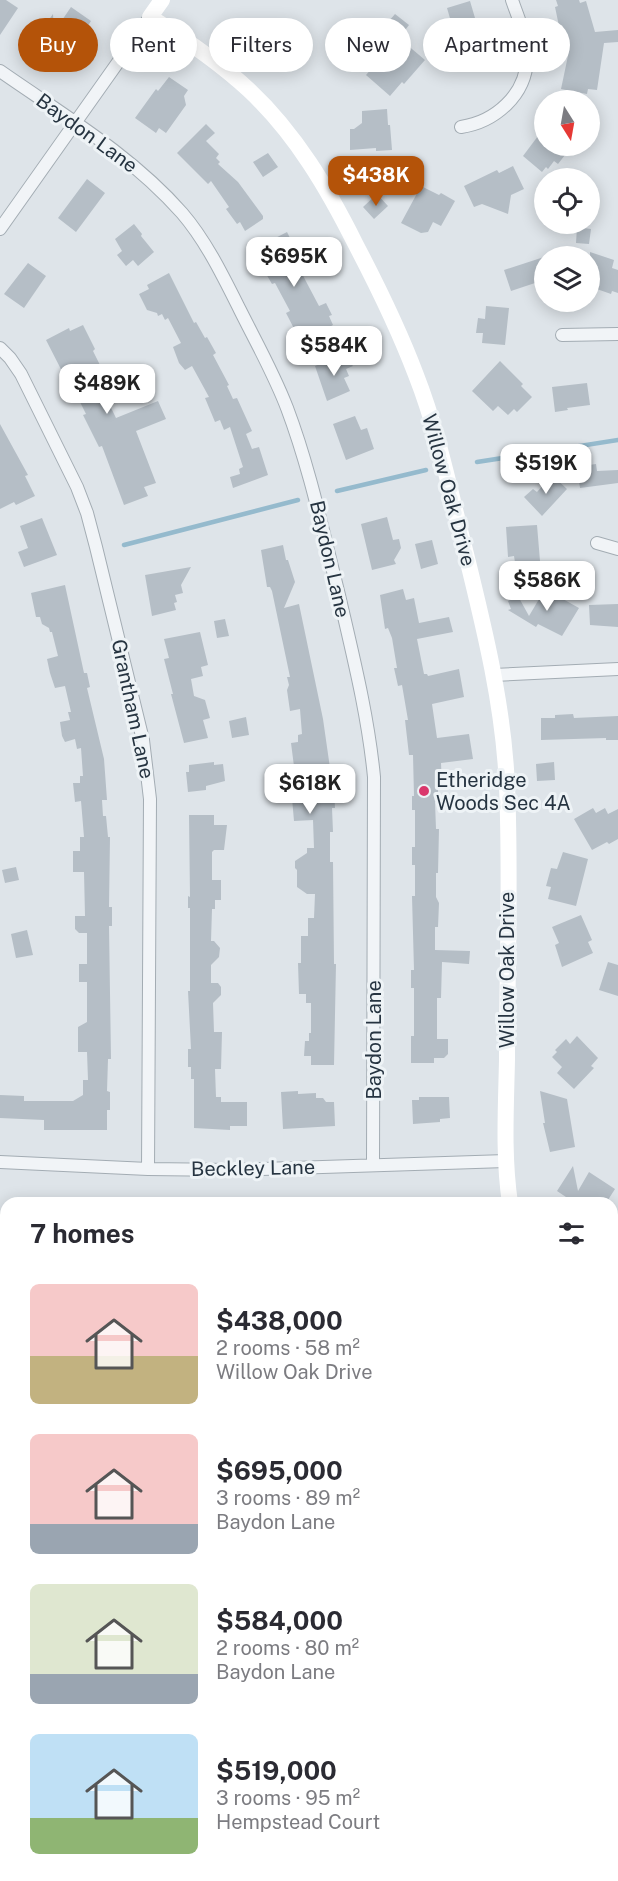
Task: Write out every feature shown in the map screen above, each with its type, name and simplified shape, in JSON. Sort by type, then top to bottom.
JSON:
[{"type":"street","points":[[0,229],[162,0]]},
{"type":"street","points":[[461,127],[496,114],[509,103],[521,86],[528,59],[523,30],[513,0]]},
{"type":"street","name":"Willow Oak Drive","points":[[150,17],[186,39],[251,92],[298,146],[317,172],[391,314],[430,414],[467,558],[501,719],[507,784],[507,1161],[510,1197]]},
{"type":"street","name":"Baydon Lane","points":[[0,71],[144,175],[177,208],[200,237],[235,299],[286,406],[311,480],[370,736],[374,777],[373,1165]]},
{"type":"street","points":[[562,335],[618,334]]},
{"type":"street","name":"Grantham Lane","points":[[0,348],[21,374],[77,487],[96,547],[142,740],[150,809],[148,1168]]},
{"type":"street","points":[[597,543],[618,549]]},
{"type":"street","points":[[493,675],[618,669]]},
{"type":"street","name":"Beckley Lane","points":[[0,1162],[231,1170],[507,1161]]},
{"type":"building","points":[[0,0],[6,0],[18,8],[0,35]]},
{"type":"building","points":[[556,0],[579,0],[580,3],[586,1],[595,32],[618,30],[618,42],[604,43],[597,90],[561,89],[565,72],[570,72],[570,18],[557,18],[555,7],[558,6]]},
{"type":"building","points":[[470,1],[475,18],[450,18],[447,8]]},
{"type":"building","points":[[71,7],[87,18],[64,18]]},
{"type":"building","points":[[411,48],[423,58],[423,62],[404,84],[402,82],[390,96],[366,75],[369,72],[411,72]]},
{"type":"building","points":[[169,77],[188,90],[184,96],[186,105],[166,133],[159,128],[156,133],[135,118],[156,89],[158,91]]},
{"type":"building","points":[[387,109],[392,150],[376,151],[376,148],[350,150],[350,129],[362,123],[362,111]]},
{"type":"building","points":[[206,124],[215,133],[206,141],[219,154],[216,158],[220,162],[218,164],[238,182],[263,216],[263,219],[245,231],[240,222],[237,224],[226,209],[229,207],[211,181],[208,184],[177,153]]},
{"type":"building","points":[[534,141],[534,156],[564,156],[558,164],[554,161],[549,168],[537,168],[523,156]]},
{"type":"building","points":[[268,153],[278,167],[263,177],[253,162]]},
{"type":"building","points":[[513,166],[524,189],[511,195],[508,214],[482,204],[474,207],[464,186],[497,170],[499,173]]},
{"type":"building","points":[[87,179],[105,193],[76,232],[58,218]]},
{"type":"building","points":[[421,186],[455,201],[441,226],[433,222],[428,232],[421,233],[401,223]]},
{"type":"building","points":[[377,194],[388,206],[374,219],[363,207]]},
{"type":"building","points":[[134,224],[154,252],[138,266],[133,260],[126,266],[117,255],[122,251],[115,239]]},
{"type":"building","points":[[287,232],[305,268],[300,270],[319,306],[326,303],[332,315],[329,316],[333,325],[322,331],[325,334],[303,346],[286,313],[290,311],[275,283],[272,284],[252,250]]},
{"type":"building","points":[[577,234],[590,234],[589,244],[576,243]]},
{"type":"building","points":[[600,255],[614,260],[612,268],[618,270],[618,293],[612,291],[611,294],[600,290]]},
{"type":"building","points":[[534,260],[534,283],[511,291],[504,270]]},
{"type":"building","points":[[28,263],[46,276],[24,308],[4,294]]},
{"type":"building","points":[[169,273],[194,323],[196,322],[205,338],[207,337],[216,353],[213,355],[229,385],[227,386],[233,399],[237,398],[252,431],[246,434],[252,449],[259,447],[268,475],[233,488],[230,477],[240,474],[239,469],[243,467],[230,427],[224,430],[220,420],[215,422],[205,398],[209,397],[192,366],[185,370],[179,363],[173,347],[181,343],[168,318],[165,320],[162,314],[158,316],[157,313],[147,310],[139,294],[149,289],[147,285]]},
{"type":"building","points":[[486,306],[509,308],[505,345],[482,343],[483,333],[476,333],[478,318],[485,319]]},
{"type":"building","points":[[83,325],[100,365],[92,369],[116,418],[158,401],[166,419],[136,431],[156,483],[144,487],[148,496],[124,505],[102,446],[99,447],[83,415],[86,414],[46,340],[69,328],[70,331]]},
{"type":"building","points":[[343,355],[353,366],[346,369],[349,376],[344,378],[350,391],[327,401],[315,366]]},
{"type":"building","points":[[500,361],[523,384],[521,386],[532,397],[517,412],[514,409],[508,415],[498,406],[493,411],[472,391]]},
{"type":"building","points":[[587,383],[590,405],[555,412],[552,387]]},
{"type":"building","points":[[355,416],[361,430],[367,428],[374,449],[346,460],[333,424]]},
{"type":"building","points":[[0,424],[28,475],[25,476],[35,496],[16,505],[14,502],[0,509]]},
{"type":"building","points":[[589,462],[589,465],[596,464],[597,471],[618,470],[618,483],[580,488],[576,463]]},
{"type":"building","points":[[552,475],[567,489],[542,516],[524,497],[533,489],[537,492]]},
{"type":"building","points":[[387,517],[393,540],[399,539],[401,548],[394,560],[396,564],[372,570],[361,524]]},
{"type":"building","points":[[42,518],[57,555],[24,567],[18,552],[28,548],[20,526]]},
{"type":"building","points":[[537,525],[541,573],[517,575],[514,556],[508,557],[506,527]]},
{"type":"building","points":[[432,540],[438,564],[421,569],[415,544]]},
{"type":"building","points":[[283,545],[295,582],[284,608],[299,604],[323,719],[334,789],[335,808],[332,808],[333,832],[330,832],[330,862],[333,862],[334,964],[336,964],[334,1065],[311,1065],[311,1056],[304,1056],[305,1041],[309,1041],[309,1033],[311,1033],[311,1003],[306,1003],[306,994],[299,994],[298,963],[301,963],[301,936],[308,936],[308,918],[314,918],[315,894],[307,894],[297,887],[295,861],[307,853],[307,848],[314,848],[313,820],[294,821],[292,798],[311,797],[310,772],[295,774],[291,743],[298,742],[298,735],[302,734],[300,709],[290,711],[287,677],[290,677],[272,591],[270,587],[267,587],[261,550]]},
{"type":"building","points":[[191,567],[181,585],[183,593],[175,595],[176,610],[152,616],[145,575]]},
{"type":"building","points":[[65,585],[84,673],[87,673],[90,687],[87,688],[104,759],[107,800],[102,800],[103,816],[106,816],[108,837],[110,837],[109,907],[112,907],[112,926],[109,926],[111,1059],[108,1059],[107,1091],[110,1092],[110,1110],[107,1110],[107,1130],[44,1130],[44,1120],[0,1118],[0,1095],[24,1096],[24,1101],[73,1101],[83,1095],[83,1080],[88,1080],[87,1052],[78,1052],[78,1027],[87,1022],[87,982],[79,982],[79,964],[87,964],[87,933],[79,933],[75,929],[75,916],[85,916],[84,872],[73,872],[73,851],[80,851],[80,837],[84,837],[81,801],[75,802],[73,783],[80,783],[80,776],[83,776],[81,748],[77,749],[75,739],[65,742],[62,736],[60,722],[70,720],[68,712],[71,712],[65,686],[55,688],[47,659],[58,656],[52,632],[42,624],[40,617],[36,617],[31,593]]},
{"type":"building","points":[[403,589],[406,600],[414,598],[419,623],[449,617],[453,632],[417,639],[424,674],[428,676],[459,669],[464,697],[432,704],[437,738],[469,734],[473,759],[441,763],[442,786],[438,786],[438,802],[435,802],[436,829],[439,829],[436,897],[439,903],[438,927],[435,927],[435,950],[470,951],[469,964],[442,962],[441,998],[437,998],[437,1039],[448,1039],[448,1054],[444,1058],[434,1058],[434,1063],[411,1063],[411,1036],[414,1036],[414,988],[411,988],[411,970],[414,970],[412,896],[415,896],[415,865],[412,865],[412,847],[415,847],[415,810],[412,810],[413,755],[409,755],[405,720],[408,720],[402,685],[398,686],[392,638],[388,628],[385,629],[380,595]]},
{"type":"building","points":[[545,589],[579,608],[562,636],[538,624],[536,627],[508,610],[511,609],[508,601],[518,596],[529,616]]},
{"type":"building","points":[[618,604],[618,627],[590,625],[589,605]]},
{"type":"building","points":[[225,619],[229,636],[217,638],[214,621]]},
{"type":"building","points":[[200,632],[208,665],[201,667],[203,676],[191,679],[194,696],[205,700],[210,718],[203,720],[208,738],[184,743],[164,659],[169,658],[164,639]]},
{"type":"building","points":[[573,714],[574,718],[618,716],[618,740],[606,740],[606,738],[541,740],[541,718]]},
{"type":"building","points":[[246,717],[249,735],[232,738],[229,721]]},
{"type":"building","points":[[214,762],[214,765],[223,764],[225,781],[206,786],[206,790],[188,792],[186,772],[189,772],[189,765]]},
{"type":"building","points":[[554,762],[555,780],[537,781],[536,764]]},
{"type":"building","points":[[593,808],[596,813],[605,808],[608,814],[618,809],[618,839],[592,850],[574,819]]},
{"type":"building","points":[[189,815],[214,815],[214,825],[227,825],[224,850],[212,852],[212,880],[221,880],[221,900],[215,900],[215,909],[212,909],[211,941],[214,941],[220,948],[219,957],[211,965],[211,983],[218,983],[221,987],[221,995],[213,1003],[214,1032],[222,1032],[221,1069],[215,1069],[216,1097],[221,1097],[221,1102],[247,1102],[247,1126],[230,1126],[230,1130],[194,1128],[194,1079],[191,1079],[191,1067],[188,1067],[188,1049],[191,1049],[188,991],[190,991]]},
{"type":"building","points":[[563,852],[588,859],[576,906],[548,899],[551,887],[546,886],[551,868],[557,869]]},
{"type":"building","points":[[16,867],[19,880],[5,883],[2,870]]},
{"type":"building","points":[[581,915],[592,940],[588,942],[593,953],[562,967],[555,945],[559,943],[552,927]]},
{"type":"building","points":[[27,930],[33,955],[16,958],[11,934]]},
{"type":"building","points":[[608,962],[618,965],[618,996],[599,990]]},
{"type":"building","points":[[577,1036],[598,1058],[591,1066],[594,1068],[574,1089],[557,1073],[562,1067],[552,1057],[557,1052],[555,1050],[566,1039],[570,1044]]},
{"type":"building","points":[[298,1091],[298,1094],[316,1093],[316,1098],[334,1102],[335,1126],[283,1129],[281,1092]]},
{"type":"building","points":[[540,1091],[567,1099],[575,1147],[550,1152],[543,1123],[545,1123]]},
{"type":"building","points":[[419,1097],[449,1097],[450,1118],[440,1119],[440,1122],[413,1124],[412,1100],[419,1100]]},
{"type":"building","points":[[573,1166],[578,1191],[589,1172],[615,1189],[610,1197],[566,1197],[557,1191]]},
{"type":"waterway","points":[[477,462],[618,440]]},
{"type":"waterway","points":[[337,491],[426,470]]},
{"type":"waterway","points":[[124,545],[298,500]]},
{"type":"place","name":"Etheridge Woods Sec 4A","points":[[424,791]]}]
